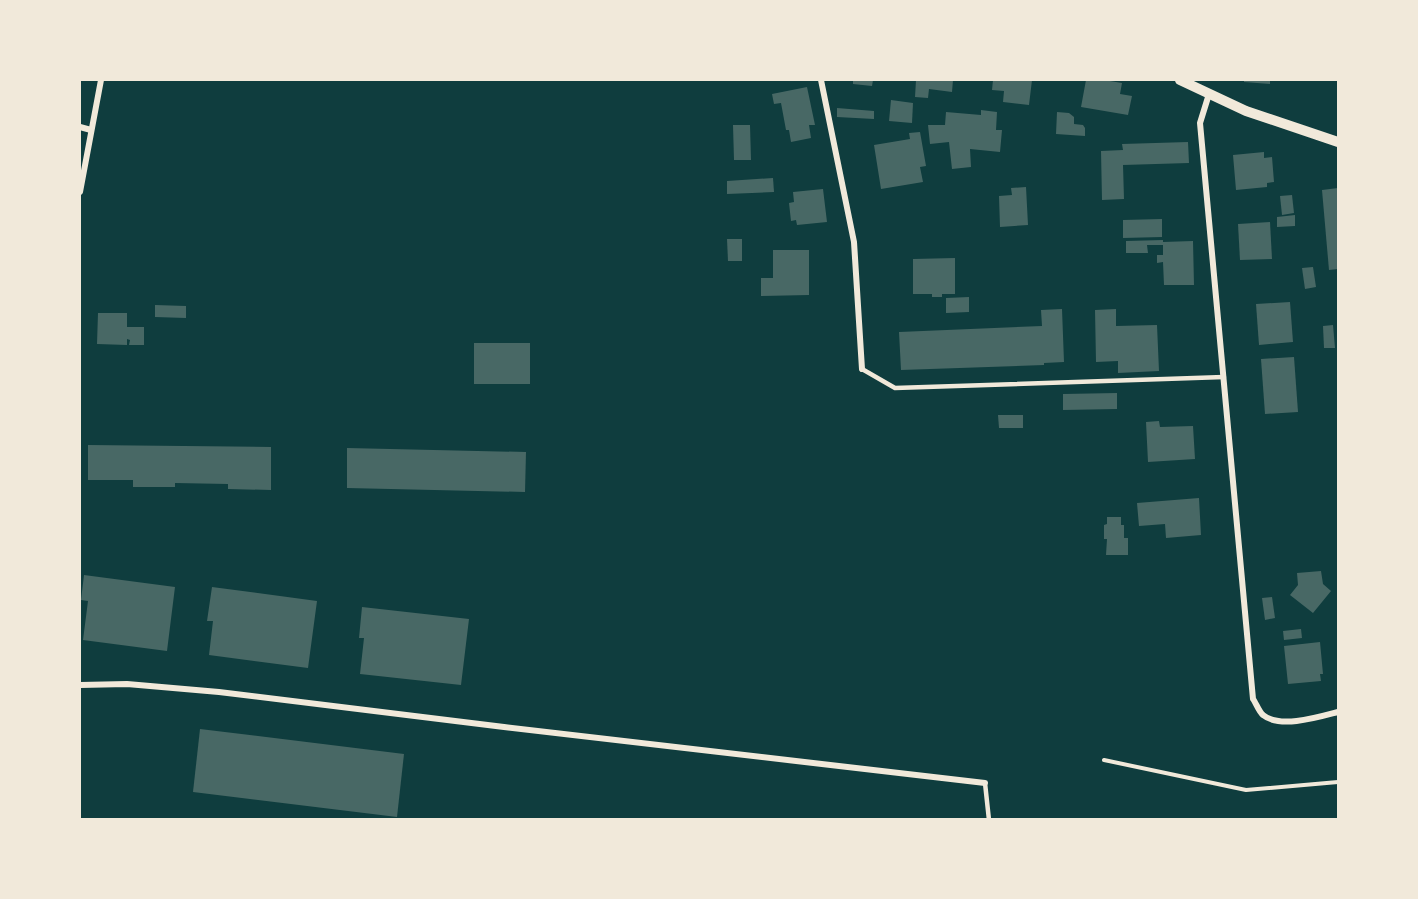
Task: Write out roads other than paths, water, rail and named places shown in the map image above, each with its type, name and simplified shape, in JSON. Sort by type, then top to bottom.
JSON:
[{"type":"street","points":[[80,192],[101,80]]},
{"type":"street","points":[[822,80],[854,242],[862,369]]},
{"type":"street","points":[[1180,80],[1237,108],[1338,142]]},
{"type":"street","points":[[1209,94],[1200,123],[1253,699],[1262,715],[1285,722],[1338,712]]},
{"type":"street","points":[[80,127],[91,130]]},
{"type":"street","points":[[80,685],[127,684],[219,692],[985,783]]},
{"type":"lane","points":[[862,369],[895,388],[1224,377]]},
{"type":"lane","points":[[985,783],[989,819]]}]
